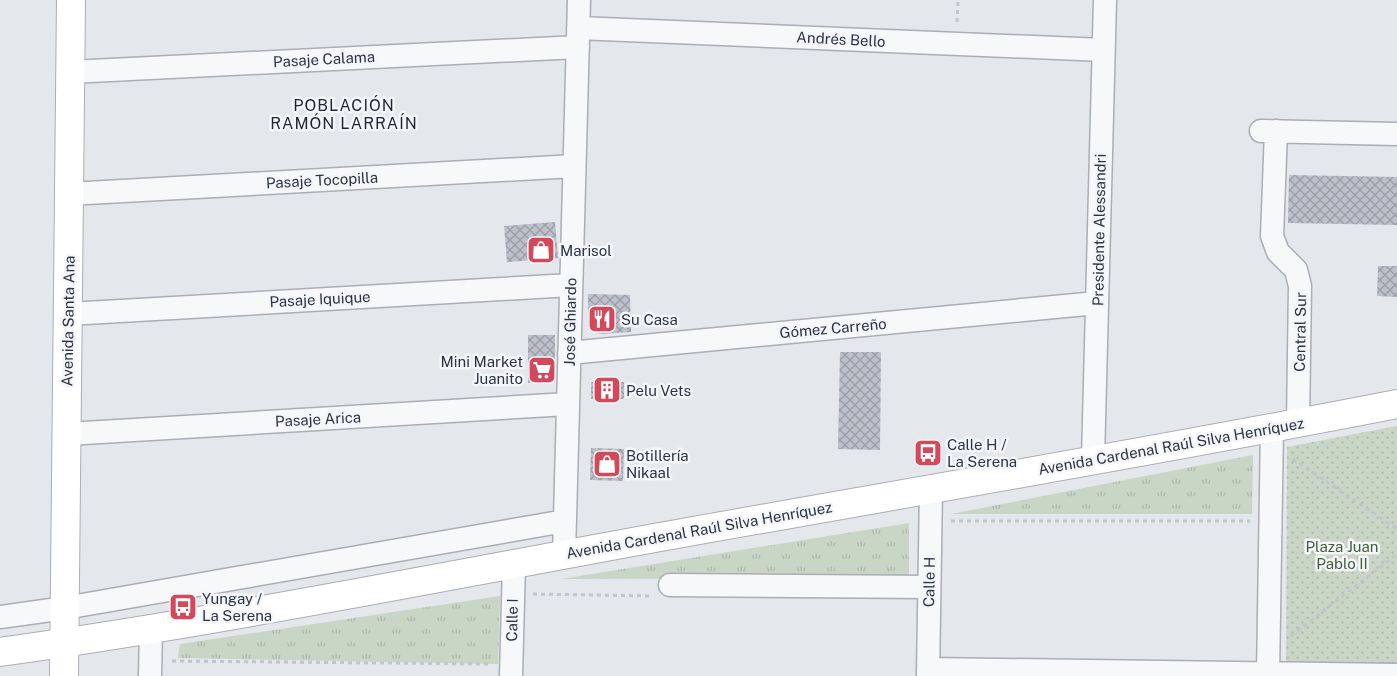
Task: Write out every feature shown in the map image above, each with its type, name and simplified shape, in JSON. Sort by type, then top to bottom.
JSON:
[{"type":"main road","name":"Avenida Santa Ana","points":[[64,676],[71,0]]},
{"type":"main road","name":"Avenida Cardenal Raúl Silva Henríquez","points":[[0,652],[151,630],[1093,460],[1272,436],[1298,423],[1397,404]]},
{"type":"street","name":"José Ghiardo","points":[[564,555],[579,0]]},
{"type":"street","name":"Presidente Alessandri","points":[[1093,460],[1105,0]]},
{"type":"street","name":"Pasaje Calama","points":[[70,72],[578,37]]},
{"type":"street","name":"Andrés Bello","points":[[578,37],[1103,50]]},
{"type":"street","name":"Central Sur","points":[[1298,423],[1300,286],[1296,270],[1278,252],[1272,236],[1268,131],[1397,134]]},
{"type":"street","name":"Pasaje Tocopilla","points":[[69,194],[574,166]]},
{"type":"street","name":"Pasaje Iquique","points":[[68,314],[571,285]]},
{"type":"street","name":"Gómez Carreño","points":[[569,353],[1097,303]]},
{"type":"street","name":"Pasaje Arica","points":[[67,434],[568,404]]},
{"type":"street","points":[[1268,668],[1272,436]]},
{"type":"street","name":"Calle H","points":[[928,673],[931,488]]},
{"type":"street","points":[[0,617],[65,608],[565,521]]},
{"type":"street","name":"Calle I","points":[[511,670],[514,564]]},
{"type":"street","points":[[670,585],[929,587]]},
{"type":"street","points":[[150,668],[151,630]]},
{"type":"street","points":[[928,673],[1268,668],[1397,675]]},
{"type":"path","points":[[1272,436],[1397,530]]},
{"type":"path","points":[[930,521],[1270,521]]},
{"type":"path","points":[[1268,668],[1397,554]]},
{"type":"path","points":[[150,668],[511,670]]},
{"type":"green space","name":"Plaza Juan Pablo II","points":[[1397,426],[1397,665],[1286,663],[1287,447]]},
{"type":"green space","points":[[1253,455],[1252,514],[951,514]]},
{"type":"green space","points":[[909,523],[909,578],[561,579]]},
{"type":"green space","points":[[500,596],[498,664],[178,658],[180,644]]},
{"type":"building","points":[[1289,175],[1397,177],[1397,225],[1288,223]]},
{"type":"building","points":[[555,222],[558,258],[507,262],[504,226]]},
{"type":"building","points":[[1378,266],[1397,266],[1397,297],[1377,296]]},
{"type":"building","points":[[588,294],[630,295],[631,332],[600,334],[588,327]]},
{"type":"building","points":[[528,335],[555,335],[555,375],[546,383],[528,383]]},
{"type":"building","points":[[840,352],[881,352],[880,450],[838,449]]},
{"type":"building","name":"Pelu Vets","points":[[591,382],[624,382],[624,399],[591,399]]},
{"type":"building","name":"Botillería Nikaal","points":[[591,448],[624,449],[623,481],[590,480]]},
{"type":"place","name":"Marisol","points":[[541,250]]},
{"type":"place","name":"Su Casa","points":[[602,319]]},
{"type":"place","name":"Mini Market Juanito","points":[[542,370]]},
{"type":"place","name":"Pelu Vets","points":[[607,390]]},
{"type":"place","name":"Calle H / La Serena","points":[[928,453]]},
{"type":"place","name":"Botillería Nikaal","points":[[607,464]]},
{"type":"place","name":"Yungay / La Serena","points":[[183,607]]},
{"type":"district","name":"POBLACIÓN RAMÓN LARRAÍN","points":[[344,114]]}]
